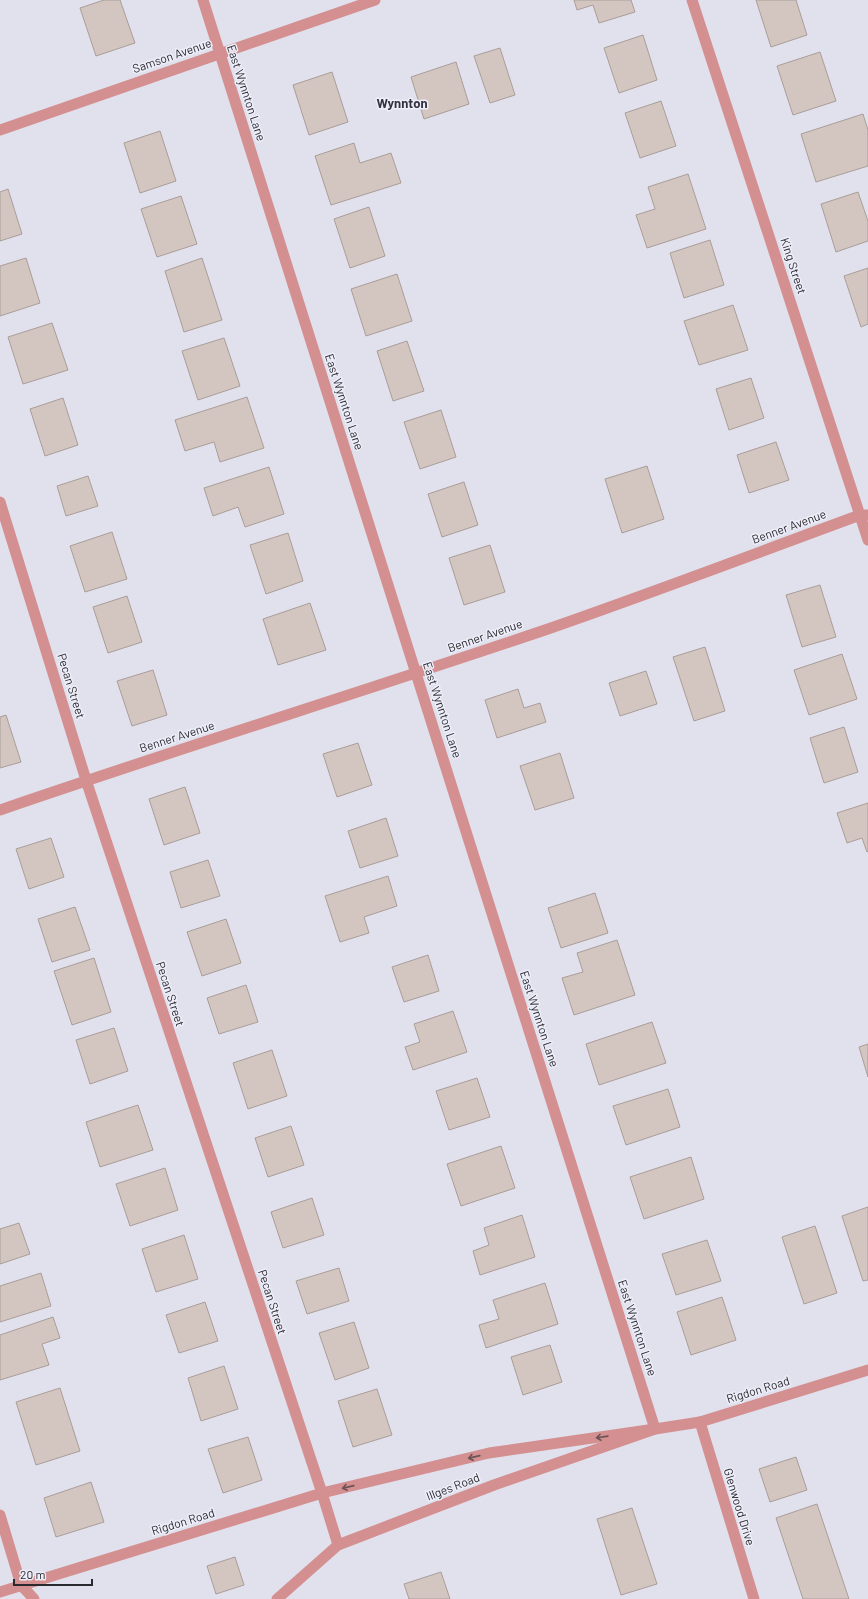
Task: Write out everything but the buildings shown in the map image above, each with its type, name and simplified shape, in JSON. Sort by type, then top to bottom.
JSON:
[{"type":"street","name":"East Wynnton Lane","points":[[203,0],[655,1429]]},
{"type":"street","name":"Samson Avenue","points":[[0,130],[375,0]]},
{"type":"street","name":"King Street","points":[[692,0],[864,515],[868,540]]},
{"type":"street","name":"Pecan Street","points":[[0,502],[86,780],[322,1493]]},
{"type":"street","name":"Benner Avenue","points":[[0,810],[86,780],[545,630],[864,515]]},
{"type":"street","name":"Rigdon Road","points":[[0,1592],[322,1493],[489,1453],[700,1422],[868,1370]]},
{"type":"street","name":"Glenwood Drive","points":[[700,1422],[754,1599]]},
{"type":"street","name":"Illges Road","points":[[276,1599],[338,1545],[494,1486],[655,1429]]},
{"type":"street","points":[[322,1493],[338,1545]]},
{"type":"street","points":[[0,1515],[21,1585],[34,1599]]},
{"type":"district","name":"Wynnton","points":[[402,103]]}]
